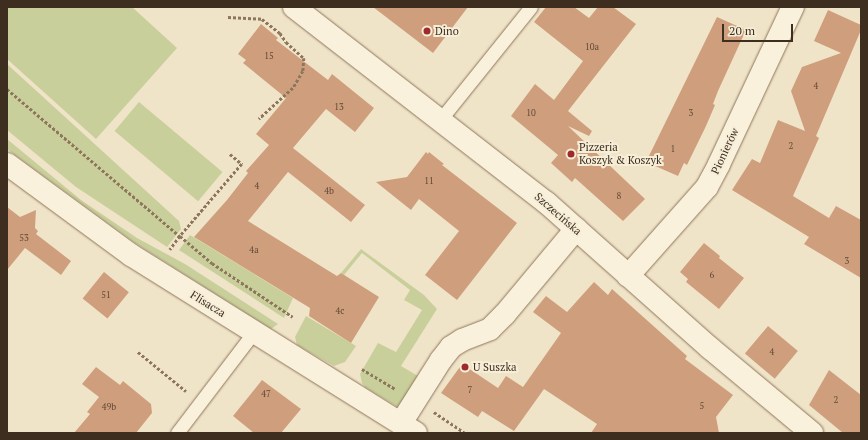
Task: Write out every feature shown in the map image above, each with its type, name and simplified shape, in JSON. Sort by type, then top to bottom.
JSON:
[{"type":"street","name":"Szczecińska","points":[[294,7],[520,180],[714,352],[812,433]]},
{"type":"street","name":"Pionierów","points":[[628,276],[707,187],[793,7]]},
{"type":"street","name":"Flisacza","points":[[7,164],[131,255],[408,428]]},
{"type":"street","points":[[408,428],[441,360],[451,347],[462,340],[490,329],[505,314],[576,229]]},
{"type":"lane","points":[[440,120],[531,7]]},
{"type":"lane","points":[[177,433],[254,332]]},
{"type":"path","points":[[228,17],[262,19],[280,33],[286,42],[304,58],[303,71],[293,88],[259,120]]},
{"type":"path","points":[[7,89],[212,263],[294,317]]},
{"type":"path","points":[[170,250],[180,236],[242,164],[230,154]]},
{"type":"path","points":[[138,352],[192,395]]},
{"type":"green space","points":[[9,7],[132,7],[177,48],[96,139],[7,59],[7,9]]},
{"type":"green space","points":[[7,64],[179,221],[181,229],[167,247],[76,187],[7,130]]},
{"type":"green space","points":[[139,102],[222,172],[198,201],[115,131]]},
{"type":"green space","points":[[7,139],[81,200],[137,238],[185,264],[278,324],[271,329],[135,243],[7,149]]},
{"type":"green space","points":[[190,235],[293,298],[284,318],[179,250]]},
{"type":"green space","points":[[361,249],[424,295],[437,309],[401,366],[418,376],[403,410],[366,388],[362,383],[360,374],[378,343],[396,352],[422,310],[404,300],[410,290],[362,253],[344,275],[341,273]]},
{"type":"green space","points":[[306,316],[356,346],[345,362],[334,366],[297,345],[295,337]]},
{"type":"building","name":"Dino","points":[[373,7],[468,7],[433,53]]},
{"type":"building","points":[[546,7],[574,7],[589,18],[598,7],[613,7],[636,24],[568,111],[592,131],[589,136],[568,126],[645,199],[623,221],[575,178],[572,182],[551,163],[558,155],[511,116],[535,84],[554,100],[583,61],[534,22]]},
{"type":"building","points":[[828,10],[861,25],[861,30],[816,136],[819,138],[793,196],[829,218],[836,206],[861,220],[861,278],[804,244],[809,237],[732,190],[752,159],[760,163],[778,120],[805,131],[791,91],[802,67],[841,53],[814,41]]},
{"type":"building","points":[[717,17],[746,30],[718,91],[713,104],[715,105],[706,126],[687,165],[684,163],[678,176],[646,162]]},
{"type":"building","points":[[261,24],[278,38],[276,40],[328,80],[332,74],[374,108],[355,132],[326,109],[293,148],[365,205],[351,222],[288,172],[248,221],[337,276],[341,273],[379,297],[351,343],[309,316],[310,308],[194,237],[227,200],[248,173],[246,171],[269,145],[256,134],[286,98],[243,63],[246,60],[238,54]]},
{"type":"building","points":[[426,152],[428,154],[429,152],[444,164],[442,165],[517,223],[457,300],[425,275],[459,231],[419,199],[411,210],[376,182],[407,177]]},
{"type":"building","points":[[7,207],[20,217],[36,210],[35,228],[38,231],[36,234],[71,261],[61,275],[25,248],[7,270]]},
{"type":"building","points":[[704,243],[720,256],[719,258],[744,278],[719,309],[686,282],[688,279],[680,272]]},
{"type":"building","points":[[104,272],[129,292],[107,319],[83,298]]},
{"type":"building","points":[[594,282],[608,295],[612,289],[687,356],[685,359],[733,395],[716,417],[719,433],[591,433],[597,424],[544,389],[514,431],[482,411],[478,417],[441,393],[462,364],[498,388],[506,376],[523,387],[561,333],[533,312],[546,296],[567,312]]},
{"type":"building","points":[[768,326],[798,351],[775,379],[745,354]]},
{"type":"building","points":[[96,367],[120,385],[123,381],[151,404],[152,413],[136,433],[74,433],[90,414],[87,412],[99,397],[82,384]]},
{"type":"building","points":[[829,370],[861,395],[861,433],[843,433],[809,405]]},
{"type":"building","points":[[262,380],[301,409],[281,433],[254,433],[233,416]]},
{"type":"place","name":"Dino","points":[[427,31]]},
{"type":"place","name":"Pizzeria Koszyk & Koszyk","points":[[571,154]]},
{"type":"place","name":"U Suszka","points":[[465,367]]}]
